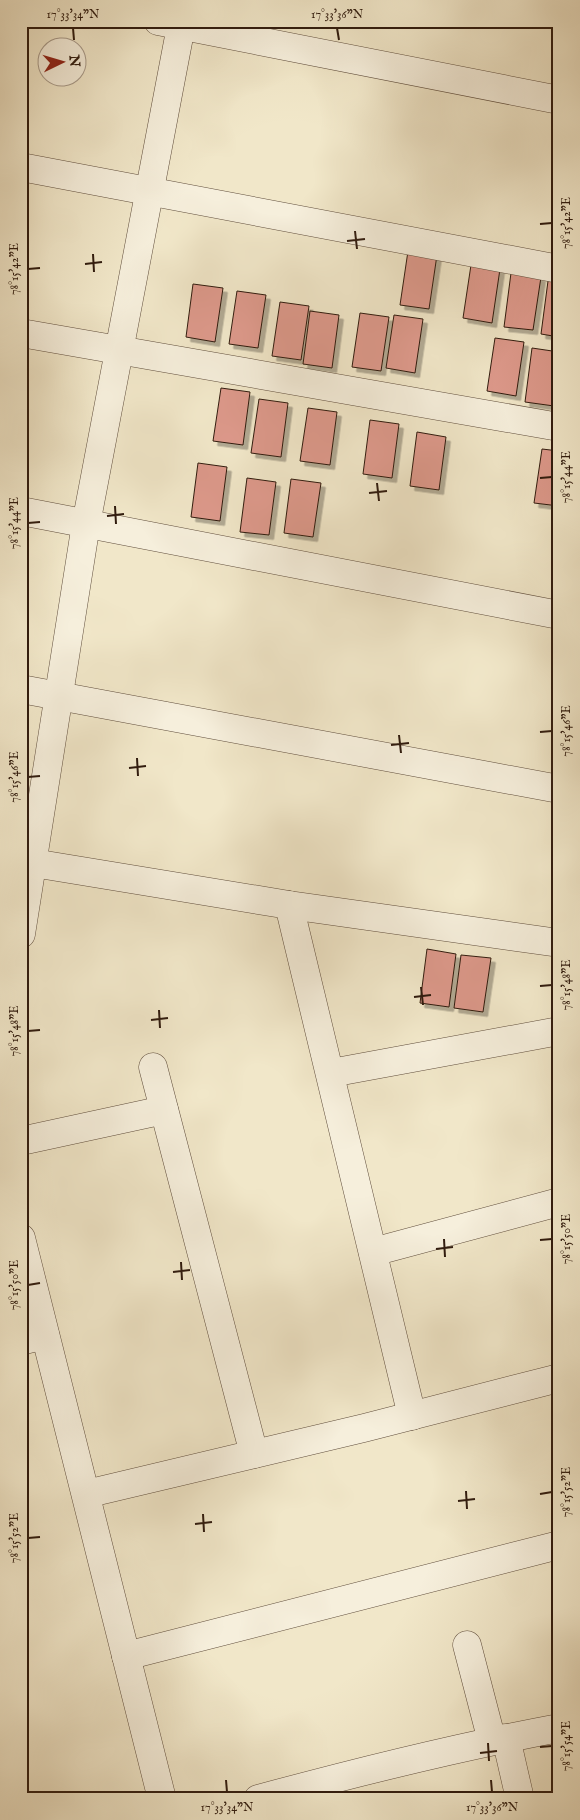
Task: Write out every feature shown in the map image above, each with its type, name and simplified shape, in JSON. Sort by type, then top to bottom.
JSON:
[{"type":"street","points":[[21,934],[26,862],[59,696],[86,524],[149,191],[174,23],[559,100]]},
{"type":"street","points":[[21,167],[559,269]]},
{"type":"street","points":[[21,333],[559,427]]},
{"type":"street","points":[[21,511],[559,616]]},
{"type":"street","points":[[21,689],[559,789]]},
{"type":"street","points":[[26,862],[289,905],[559,943]]},
{"type":"street","points":[[289,905],[331,1073],[412,1416]]},
{"type":"street","points":[[331,1073],[559,1031]]},
{"type":"street","points":[[152,1067],[254,1454]]},
{"type":"street","points":[[21,1140],[164,1110]]},
{"type":"street","points":[[373,1252],[559,1202]]},
{"type":"street","points":[[21,1238],[33,1338],[86,1494],[162,1799]]},
{"type":"street","points":[[86,1494],[412,1416],[559,1378]]},
{"type":"street","points":[[126,1656],[559,1546]]},
{"type":"street","points":[[467,1645],[520,1799]]},
{"type":"street","points":[[258,1799],[344,1788],[499,1739],[559,1728]]},
{"type":"building","points":[[408,251],[437,255],[429,309],[400,305]]},
{"type":"building","points":[[471,265],[500,269],[492,323],[463,318]]},
{"type":"building","points":[[511,273],[541,277],[533,330],[504,327]]},
{"type":"building","points":[[548,281],[559,282],[559,337],[541,334]]},
{"type":"building","points":[[193,284],[223,288],[215,342],[186,337]]},
{"type":"building","points":[[237,291],[266,295],[258,348],[229,344]]},
{"type":"building","points":[[280,302],[309,306],[301,360],[272,356]]},
{"type":"building","points":[[310,311],[339,315],[332,368],[303,364]]},
{"type":"building","points":[[360,313],[389,317],[381,371],[352,367]]},
{"type":"building","points":[[394,315],[423,319],[415,373],[386,368]]},
{"type":"building","points":[[495,338],[524,342],[516,396],[487,391]]},
{"type":"building","points":[[532,348],[559,352],[554,406],[525,402]]},
{"type":"building","points":[[221,388],[250,392],[243,445],[213,441]]},
{"type":"building","points":[[259,399],[288,403],[281,457],[251,453]]},
{"type":"building","points":[[308,408],[337,412],[330,465],[300,461]]},
{"type":"building","points":[[370,420],[399,424],[392,478],[363,474]]},
{"type":"building","points":[[417,432],[446,437],[439,490],[410,486]]},
{"type":"building","points":[[542,449],[559,451],[559,506],[534,503]]},
{"type":"building","points":[[198,463],[227,467],[220,521],[191,517]]},
{"type":"building","points":[[247,478],[276,482],[269,535],[240,532]]},
{"type":"building","points":[[291,479],[321,483],[313,537],[284,533]]},
{"type":"building","points":[[427,949],[456,954],[449,1007],[420,1003]]},
{"type":"building","points":[[461,955],[491,958],[483,1012],[454,1008]]}]
